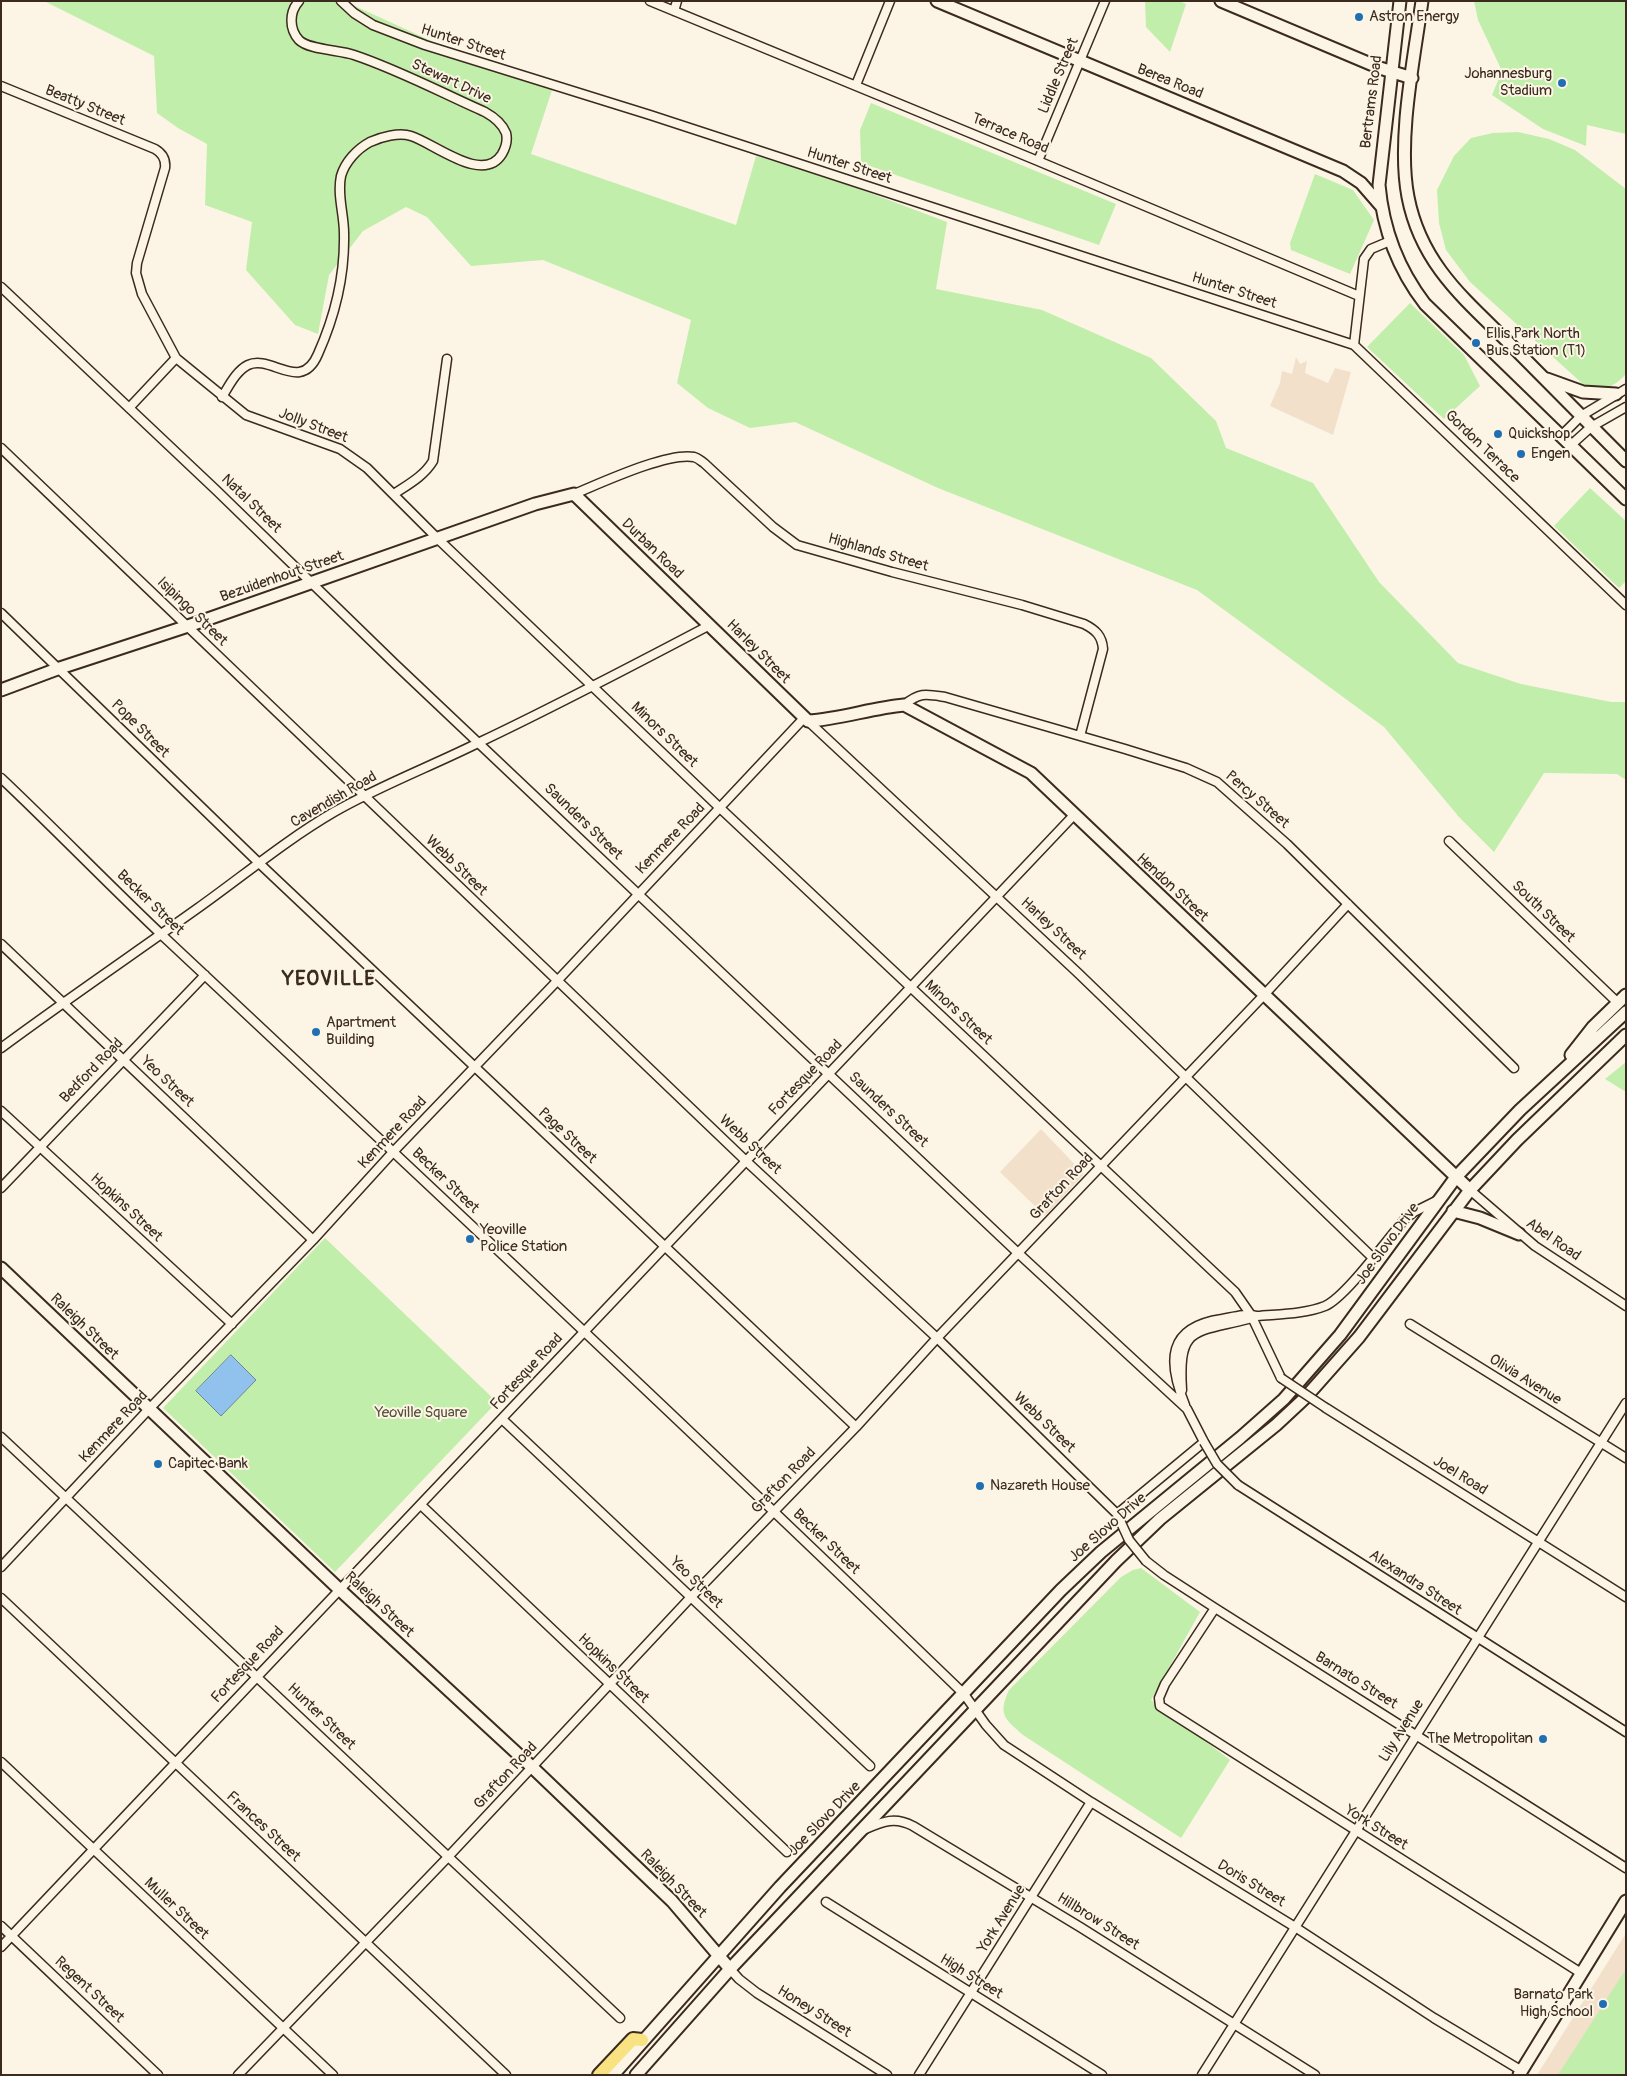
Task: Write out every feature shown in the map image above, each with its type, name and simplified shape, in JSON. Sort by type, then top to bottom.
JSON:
[{"type":"main road","name":"Berea Road","points":[[937,1],[1343,171],[1361,183],[1381,206]]},
{"type":"main road","points":[[1221,1],[1390,72],[1412,78]]},
{"type":"main road","name":"Bertrams Road","points":[[1400,1],[1379,168],[1381,206],[1390,241],[1405,275],[1425,304],[1626,498]]},
{"type":"main road","points":[[1422,1],[1404,158],[1408,196],[1414,220],[1423,242],[1448,283],[1626,461]]},
{"type":"main road","points":[[1544,378],[1583,392],[1621,391]]},
{"type":"main road","name":"Bezuidenhout Street","points":[[1,690],[535,504],[574,494]]},
{"type":"main road","name":"Durban Road","points":[[574,494],[710,625]]},
{"type":"main road","name":"Harley Street","points":[[710,625],[806,719]]},
{"type":"main road","points":[[806,719],[904,705]]},
{"type":"main road","name":"Hendon Street","points":[[904,705],[1031,773],[1470,1190]]},
{"type":"main road","points":[[1565,1067],[1581,1041],[1622,999]]},
{"type":"main road","name":"Joe Slovo Drive","points":[[613,2075],[719,1954],[1035,1617],[1101,1552],[1240,1438],[1284,1399],[1340,1335],[1456,1177],[1520,1110],[1626,1012]]},
{"type":"main road","name":"Joe Slovo Drive","points":[[636,2075],[730,1969],[1134,1544],[1160,1519],[1276,1425],[1306,1398],[1365,1330],[1453,1210],[1470,1190],[1517,1140],[1626,1035]]},
{"type":"main road","points":[[1606,1056],[1614,1054],[1626,1046]]},
{"type":"main road","points":[[1453,1210],[1480,1218],[1519,1234]]},
{"type":"main road","name":"Raleigh Street","points":[[1,1268],[339,1589],[533,1768],[672,1901],[730,1969]]},
{"type":"main road","points":[[1520,2073],[1626,1901]]},
{"type":"main road","points":[[599,2075],[633,2039],[642,2040]]},
{"type":"street","name":"Stewart Drive","points":[[222,397],[240,371],[252,364],[263,364],[295,373],[305,370],[318,356],[341,281],[344,253],[340,190],[342,175],[347,163],[357,151],[380,138],[409,135],[468,164],[480,166],[491,164],[499,158],[505,149],[508,139],[504,128],[496,119],[485,112],[369,61],[340,51],[316,47],[302,42],[292,29],[291,23],[299,1]]},
{"type":"street","name":"Hunter Street","points":[[341,1],[354,13],[374,25],[425,45],[650,115],[1354,345]]},
{"type":"street","name":"Terrace Road","points":[[650,1],[856,85],[1359,296]]},
{"type":"street","points":[[674,11],[678,1]]},
{"type":"street","points":[[856,85],[890,1]]},
{"type":"street","name":"Liddle Street","points":[[1038,161],[1105,1]]},
{"type":"street","name":"Beatty Street","points":[[1,86],[159,151]]},
{"type":"street","name":"Jolly Street","points":[[159,151],[165,161],[165,168],[137,263],[136,273],[142,294],[176,358],[246,415],[258,421],[340,449],[367,468],[593,686]]},
{"type":"street","points":[[1354,345],[1359,296],[1366,255],[1371,249],[1390,241]]},
{"type":"street","name":"Natal Street","points":[[1,288],[313,582],[395,664],[480,742]]},
{"type":"street","name":"Gordon Terrace","points":[[1354,345],[1626,605]]},
{"type":"street","points":[[130,408],[176,358]]},
{"type":"street","points":[[394,494],[420,477],[428,470],[433,461],[447,359]]},
{"type":"street","points":[[1561,436],[1581,416],[1621,391]]},
{"type":"street","points":[[1570,445],[1591,427],[1626,407]]},
{"type":"street","name":"Isipingo Street","points":[[1,448],[363,796]]},
{"type":"street","name":"Highlands Street","points":[[574,494],[673,458],[694,457],[704,463],[797,545],[892,572],[1022,605],[1093,628],[1100,635],[1103,649],[1080,736]]},
{"type":"street","name":"Pope Street","points":[[1,613],[60,668],[260,864]]},
{"type":"street","name":"Cavendish Road","points":[[1,1048],[62,1002],[260,864],[307,828],[363,796],[480,742],[710,625]]},
{"type":"street","name":"Minors Street","points":[[593,686],[720,808],[1235,1292],[1253,1316],[1281,1378]]},
{"type":"street","name":"Percy Street","points":[[904,705],[918,695],[946,697],[1186,768],[1217,782],[1287,844],[1514,1068]]},
{"type":"street","name":"Kenmere Road","points":[[1,1567],[806,719]]},
{"type":"street","name":"Harley Street","points":[[806,719],[995,896],[1372,1257]]},
{"type":"street","name":"Saunders Street","points":[[480,742],[1018,1253],[1187,1409],[1204,1442]]},
{"type":"street","name":"Becker Street","points":[[1,778],[161,934],[394,1151],[774,1511],[964,1694],[975,1710]]},
{"type":"street","name":"Webb Street","points":[[363,796],[746,1161],[937,1338],[1117,1514]]},
{"type":"street","name":"Fortesque Road","points":[[1,1947],[176,1764],[339,1589],[421,1505],[583,1331],[830,1074],[995,896],[1074,815]]},
{"type":"street","name":"South Street","points":[[1449,841],[1622,999]]},
{"type":"street","name":"Page Street","points":[[260,864],[856,1427]]},
{"type":"street","name":"Grafton Road","points":[[238,2075],[533,1768],[691,1597],[856,1427],[937,1338],[1264,995],[1348,904]]},
{"type":"street","name":"Yeo Street","points":[[1,944],[313,1240]]},
{"type":"street","name":"Bedford Road","points":[[1,1188],[122,1059],[205,975]]},
{"type":"street","name":"Hopkins Street","points":[[1,1111],[232,1324]]},
{"type":"street","name":"Abel Road","points":[[1470,1190],[1519,1234],[1626,1306]]},
{"type":"street","points":[[1187,1409],[1182,1398],[1181,1356],[1188,1340],[1201,1331],[1253,1316],[1296,1312],[1326,1306],[1344,1291],[1372,1257],[1414,1212],[1440,1199]]},
{"type":"street","name":"Olivia Avenue","points":[[1410,1324],[1626,1458]]},
{"type":"street","name":"Joel Road","points":[[1281,1378],[1626,1597]]},
{"type":"street","name":"Lily Avenue","points":[[1202,2075],[1415,1734],[1626,1403]]},
{"type":"street","name":"Yeo Street","points":[[502,1419],[870,1766]]},
{"type":"street","name":"Hunter Street","points":[[1,1437],[620,2018]]},
{"type":"street","points":[[1117,1514],[1204,1442]]},
{"type":"street","name":"Alexandra Street","points":[[1204,1442],[1217,1464],[1238,1485],[1626,1732]]},
{"type":"street","name":"Hopkins Street","points":[[421,1505],[787,1852]]},
{"type":"street","name":"Barnato Street","points":[[1117,1514],[1129,1540],[1146,1561],[1164,1575],[1626,1868]]},
{"type":"street","name":"Frances Street","points":[[1,1598],[506,2075]]},
{"type":"street","name":"York Street","points":[[1214,1608],[1165,1684],[1158,1703],[1162,1708],[1186,1725],[1582,1973]]},
{"type":"street","name":"Doris Street","points":[[975,1710],[1004,1745],[1091,1802],[1294,1926],[1520,2073]]},
{"type":"street","name":"Muller Street","points":[[1,1762],[333,2075]]},
{"type":"street","name":"York Avenue","points":[[919,2075],[1091,1802]]},
{"type":"street","name":"Hillbrow Street","points":[[860,1832],[890,1821],[904,1821],[1032,1897],[1315,2075]]},
{"type":"street","name":"High Street","points":[[826,1902],[1102,2075]]},
{"type":"street","name":"Regent Street","points":[[1,1926],[158,2075]]},
{"type":"street","name":"Honey Street","points":[[730,1969],[757,1993],[887,2075]]},
{"type":"shaded area","points":[[1296,357],[1300,364],[1307,361],[1305,373],[1328,383],[1335,368],[1351,372],[1333,435],[1270,406],[1280,383],[1282,371],[1292,374]]},
{"type":"shaded area","points":[[1041,1129],[1084,1174],[1045,1216],[1000,1172]]},
{"type":"shaded area","name":"Barnato Park High School","points":[[1626,1933],[1626,2075],[1537,2075]]},
{"type":"green space","points":[[44,1],[344,1],[495,70],[554,84],[531,154],[736,225],[756,156],[825,176],[947,222],[936,289],[1042,310],[1151,358],[1216,421],[1226,448],[1313,483],[1379,582],[1458,663],[1521,684],[1611,702],[1626,702],[1626,780],[1617,774],[1544,773],[1494,852],[1459,817],[1384,727],[1197,590],[938,488],[795,422],[750,428],[708,408],[677,383],[691,320],[543,260],[471,266],[427,217],[406,207],[363,231],[329,275],[318,334],[295,325],[246,270],[252,222],[205,205],[207,144],[178,128],[157,113],[154,56]]},
{"type":"green space","points":[[1145,1],[1179,1],[1186,4],[1170,52],[1146,27]]},
{"type":"green space","name":"Johannesburg Stadium","points":[[1474,1],[1626,1],[1626,134],[1587,125],[1586,146],[1543,129],[1492,95],[1502,71],[1478,20]]},
{"type":"green space","points":[[871,103],[1116,204],[1099,245],[861,163],[860,130]]},
{"type":"green space","points":[[1518,132],[1549,139],[1575,150],[1626,189],[1626,374],[1612,386],[1597,387],[1584,385],[1470,282],[1446,250],[1439,223],[1437,190],[1454,156],[1471,138],[1493,133]]},
{"type":"green space","points":[[1315,174],[1353,190],[1374,220],[1350,274],[1291,250],[1290,243]]},
{"type":"green space","points":[[1410,303],[1464,355],[1480,386],[1444,419],[1367,347]]},
{"type":"green space","points":[[1590,488],[1626,521],[1626,581],[1619,588],[1554,526]]},
{"type":"green space","points":[[1626,1062],[1626,1092],[1605,1079]]},
{"type":"green space","name":"Yeoville Square","points":[[325,1238],[497,1402],[335,1572],[163,1408]]},
{"type":"green space","points":[[1141,1568],[1200,1612],[1151,1700],[1230,1760],[1181,1838],[1023,1735],[1008,1721],[1004,1711],[1005,1699],[1009,1690],[1121,1577]]},
{"type":"green space","points":[[1626,1969],[1626,2075],[1558,2075]]},
{"type":"water","points":[[231,1355],[256,1380],[221,1416],[196,1391]]},
{"type":"place","name":"Astron Energy","points":[[1359,17]]},
{"type":"place","name":"Johannesburg Stadium","points":[[1562,83]]},
{"type":"place","name":"Ellis Park North Bus Station (T1)","points":[[1476,343]]},
{"type":"place","name":"Quickshop","points":[[1498,434]]},
{"type":"place","name":"Engen","points":[[1521,454]]},
{"type":"place","name":"Apartment Building","points":[[316,1032]]},
{"type":"place","name":"Yeoville Police Station","points":[[470,1239]]},
{"type":"place","name":"Capitec Bank","points":[[158,1464]]},
{"type":"place","name":"Nazareth House","points":[[980,1486]]},
{"type":"place","name":"The Metropolitan","points":[[1543,1739]]},
{"type":"place","name":"Barnato Park High School","points":[[1603,2004]]},
{"type":"district","name":"YEOVILLE","points":[[329,980]]}]
